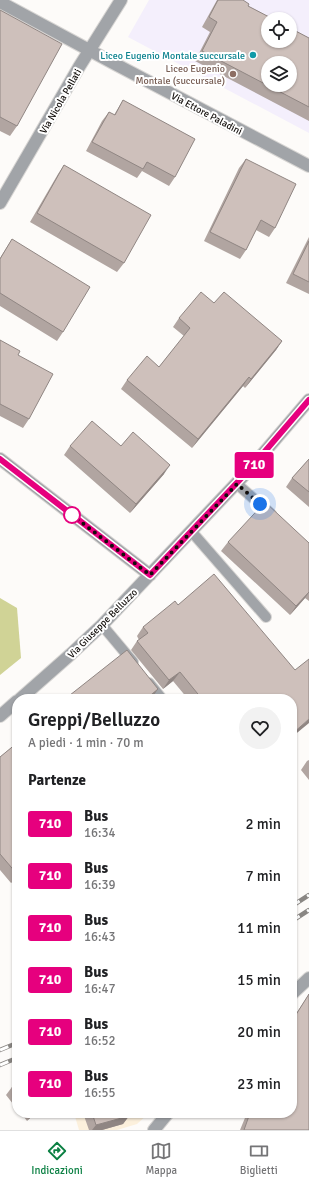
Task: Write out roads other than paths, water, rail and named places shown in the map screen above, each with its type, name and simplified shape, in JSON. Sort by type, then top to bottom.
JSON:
[{"type":"street","name":"Via Nicola Pellati","points":[[0,203],[121,0]]},
{"type":"street","name":"Via Ettore Paladini","points":[[0,2],[309,166]]},
{"type":"street","name":"Via Giuseppe Belluzzo","points":[[26,694],[102,625],[237,484],[309,400]]},
{"type":"street","points":[[0,459],[150,575]]},
{"type":"street","points":[[0,716],[12,705]]},
{"type":"street","points":[[297,989],[309,978]]},
{"type":"street","points":[[154,1130],[164,1118]]},
{"type":"lane","points":[[237,484],[278,519]]},
{"type":"lane","points":[[191,531],[266,617]]},
{"type":"lane","points":[[102,625],[158,694]]},
{"type":"railway","points":[[297,903],[309,895]]},
{"type":"railway","points":[[297,918],[309,910]]},
{"type":"railway","points":[[0,1050],[12,1045]]},
{"type":"railway","points":[[0,1065],[12,1060]]},
{"type":"place","name":"Liceo Eugenio Montale succursale","points":[[253,55]]},
{"type":"place","name":"Liceo Eugenio Montale (succursale)","points":[[233,74]]}]
